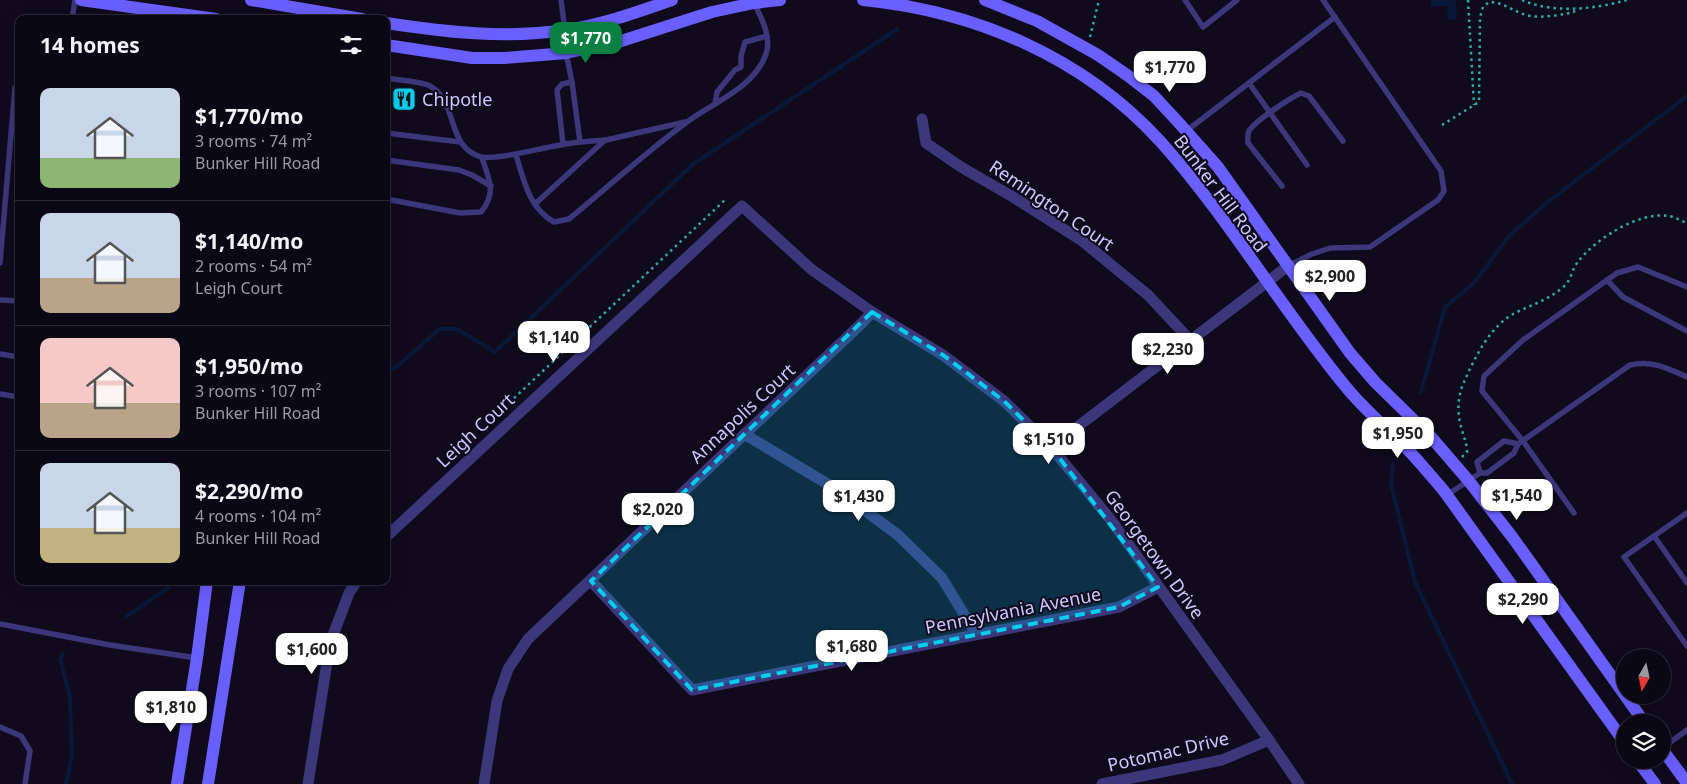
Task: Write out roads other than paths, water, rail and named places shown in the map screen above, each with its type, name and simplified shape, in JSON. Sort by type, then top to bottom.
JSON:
[{"type":"main road","points":[[81,0],[188,15]]},
{"type":"main road","points":[[251,0],[297,9],[331,11],[346,15]]},
{"type":"main road","points":[[390,24],[442,31],[485,34],[565,30],[625,16],[672,0]]},
{"type":"main road","points":[[390,46],[472,58],[505,58],[566,53],[618,42],[712,12],[754,1],[780,0]]},
{"type":"main road","name":"Bunker Hill Road","points":[[863,0],[921,9],[980,24],[1015,38],[1085,76],[1125,107],[1158,140],[1202,192],[1266,282],[1347,388],[1410,452],[1447,495],[1616,730]]},
{"type":"main road","name":"Bunker Hill Road","points":[[985,0],[1037,21],[1098,55],[1154,96],[1218,168],[1350,353],[1375,382],[1474,476],[1513,538],[1638,714]]},
{"type":"main road","points":[[565,30],[566,53]]},
{"type":"main road","points":[[177,784],[206,585]]},
{"type":"main road","points":[[208,784],[239,585]]},
{"type":"main road","points":[[1671,761],[1687,783]]},
{"type":"main road","points":[[1644,769],[1655,784]]},
{"type":"street","name":"Remington Court","points":[[922,120],[926,143],[961,167],[1081,240],[1148,296],[1191,341]]},
{"type":"street","name":"Georgetown Drive","points":[[742,206],[811,269],[872,312],[943,355],[996,395],[1051,447],[1111,520],[1270,740],[1299,784]]},
{"type":"street","name":"Leigh Court","points":[[390,533],[742,206]]},
{"type":"street","points":[[1051,447],[1288,266]]},
{"type":"street","name":"Annapolis Court","points":[[484,784],[497,700],[508,669],[528,639],[872,312]]},
{"type":"street","points":[[744,434],[836,489],[898,535],[942,578],[976,634]]},
{"type":"street","name":"Pennsylvania Avenue","points":[[591,581],[692,690],[1119,607],[1158,587]]},
{"type":"street","points":[[308,784],[330,643],[354,585]]},
{"type":"street","name":"Potomac Drive","points":[[1102,784],[1222,760],[1270,740]]},
{"type":"lane","points":[[73,15],[75,0]]},
{"type":"lane","points":[[561,0],[565,30]]},
{"type":"lane","points":[[1185,0],[1203,27],[1237,0]]},
{"type":"lane","points":[[1288,266],[1312,254],[1330,248],[1370,247],[1438,200],[1444,191],[1441,171],[1323,0]]},
{"type":"lane","points":[[516,155],[529,195],[543,216],[554,222],[568,219],[687,122],[755,74],[766,53],[766,36],[762,19],[754,1]]},
{"type":"lane","points":[[1186,132],[1335,17]]},
{"type":"lane","points":[[715,104],[717,92],[735,70],[741,67],[741,56],[746,42],[766,36]]},
{"type":"lane","points":[[566,53],[580,142]]},
{"type":"lane","points":[[390,79],[428,85],[439,93],[446,105],[460,142],[469,152],[482,158],[516,155],[563,144],[606,140],[687,122]]},
{"type":"lane","points":[[563,144],[557,90],[562,84],[572,82]]},
{"type":"lane","points":[[1249,83],[1307,165]]},
{"type":"lane","points":[[0,262],[15,88]]},
{"type":"lane","points":[[1282,186],[1248,143],[1247,135],[1250,130],[1292,97],[1301,93],[1309,96],[1343,140]]},
{"type":"lane","points":[[390,133],[460,142]]},
{"type":"lane","points":[[535,204],[606,140]]},
{"type":"lane","points":[[390,200],[460,213],[481,212],[488,204],[491,186],[482,158]]},
{"type":"lane","points":[[390,161],[459,170],[491,186]]},
{"type":"lane","points":[[1574,513],[1482,391],[1484,376],[1523,340],[1617,273],[1638,267],[1687,287]]},
{"type":"lane","points":[[1607,280],[1623,297],[1687,331]]},
{"type":"lane","points":[[0,300],[15,301]]},
{"type":"lane","points":[[0,354],[15,356]]},
{"type":"lane","points":[[1447,495],[1474,476],[1487,473],[1514,453],[1520,442],[1630,364],[1642,362],[1659,364],[1687,377]]},
{"type":"lane","points":[[0,394],[15,396]]},
{"type":"lane","points":[[1474,476],[1477,462],[1504,441],[1520,442]]},
{"type":"lane","points":[[1687,513],[1624,557],[1687,646]]},
{"type":"lane","points":[[1654,536],[1687,583]]},
{"type":"lane","points":[[0,624],[110,645],[197,658]]},
{"type":"lane","points":[[0,727],[21,736],[30,751],[25,784]]},
{"type":"lane","points":[[1671,742],[1687,730]]},
{"type":"water","points":[[1431,0],[1456,0],[1457,19],[1448,20],[1447,6],[1431,7]]},
{"type":"waterway","points":[[390,370],[440,329],[457,329],[495,352],[692,165],[897,29]]},
{"type":"waterway","points":[[1421,392],[1445,307],[1474,283],[1510,235],[1549,201],[1687,96]]},
{"type":"waterway","points":[[1393,464],[1391,484],[1415,582],[1512,784]]},
{"type":"waterway","points":[[127,616],[168,588]]},
{"type":"waterway","points":[[63,654],[60,658],[70,698],[72,755],[66,784]]},
{"type":"place","name":"Chipotle","points":[[404,99]]}]
